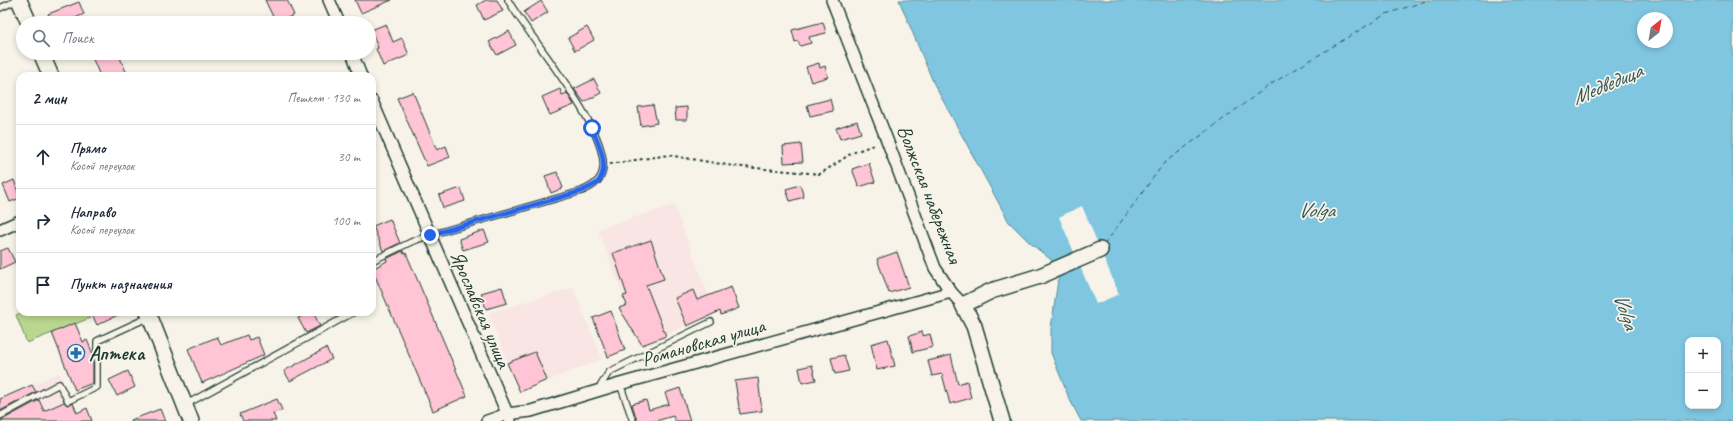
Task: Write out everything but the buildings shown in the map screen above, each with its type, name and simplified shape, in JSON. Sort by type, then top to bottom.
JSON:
[{"type":"street","points":[[19,0],[26,16]]},
{"type":"street","points":[[329,0],[336,16]]},
{"type":"street","name":"Волжская набережная","points":[[832,0],[935,268],[951,292],[963,305],[974,326],[1002,421]]},
{"type":"street","points":[[44,60],[49,72]]},
{"type":"street","points":[[355,60],[359,72]]},
{"type":"street","name":"Ярославская улица","points":[[376,110],[508,417]]},
{"type":"street","points":[[0,230],[16,223]]},
{"type":"street","points":[[963,305],[991,291],[1040,276],[1100,250]]},
{"type":"street","name":"Романовская улица","points":[[487,421],[531,411],[624,382],[951,292]]},
{"type":"street","points":[[150,316],[191,421]]},
{"type":"lane","points":[[0,8],[19,0]]},
{"type":"lane","points":[[376,259],[411,242],[430,235],[582,191],[596,184],[601,176],[603,165],[600,149],[592,128],[580,104],[508,0]]},
{"type":"lane","points":[[0,416],[59,384],[68,401],[98,387],[97,341],[145,316]]},
{"type":"lane","points":[[185,405],[347,316]]},
{"type":"lane","points":[[598,390],[609,372],[711,322]]},
{"type":"lane","points":[[624,382],[633,421]]},
{"type":"path","points":[[603,165],[668,155],[740,167],[820,174],[852,153],[887,140]]},
{"type":"shaded area","points":[[674,205],[715,313],[642,345],[598,229]]},
{"type":"shaded area","points":[[573,288],[602,359],[520,392],[488,313]]},
{"type":"shaded area","points":[[59,373],[77,412],[87,408],[92,421],[0,421],[0,399]]},
{"type":"green space","points":[[16,316],[89,316],[90,318],[27,343]]},
{"type":"water","name":"Volga","points":[[899,0],[1733,0],[1733,421],[1081,421],[1069,398],[1051,353],[1051,328],[1059,273],[1055,263],[1029,242],[1009,222],[934,84]]},
{"type":"pier","points":[[1082,206],[1119,294],[1096,304],[1059,217]]},
{"type":"ferry route","points":[[1104,245],[1164,163],[1268,86],[1386,14],[1429,0]]},
{"type":"place","name":"Аптека","points":[[76,353]]},
{"type":"route","points":[[430,235],[582,191],[596,184],[604,168],[600,149],[592,128]]},
{"type":"water label","name":"Медведица","points":[[1607,84]]}]
